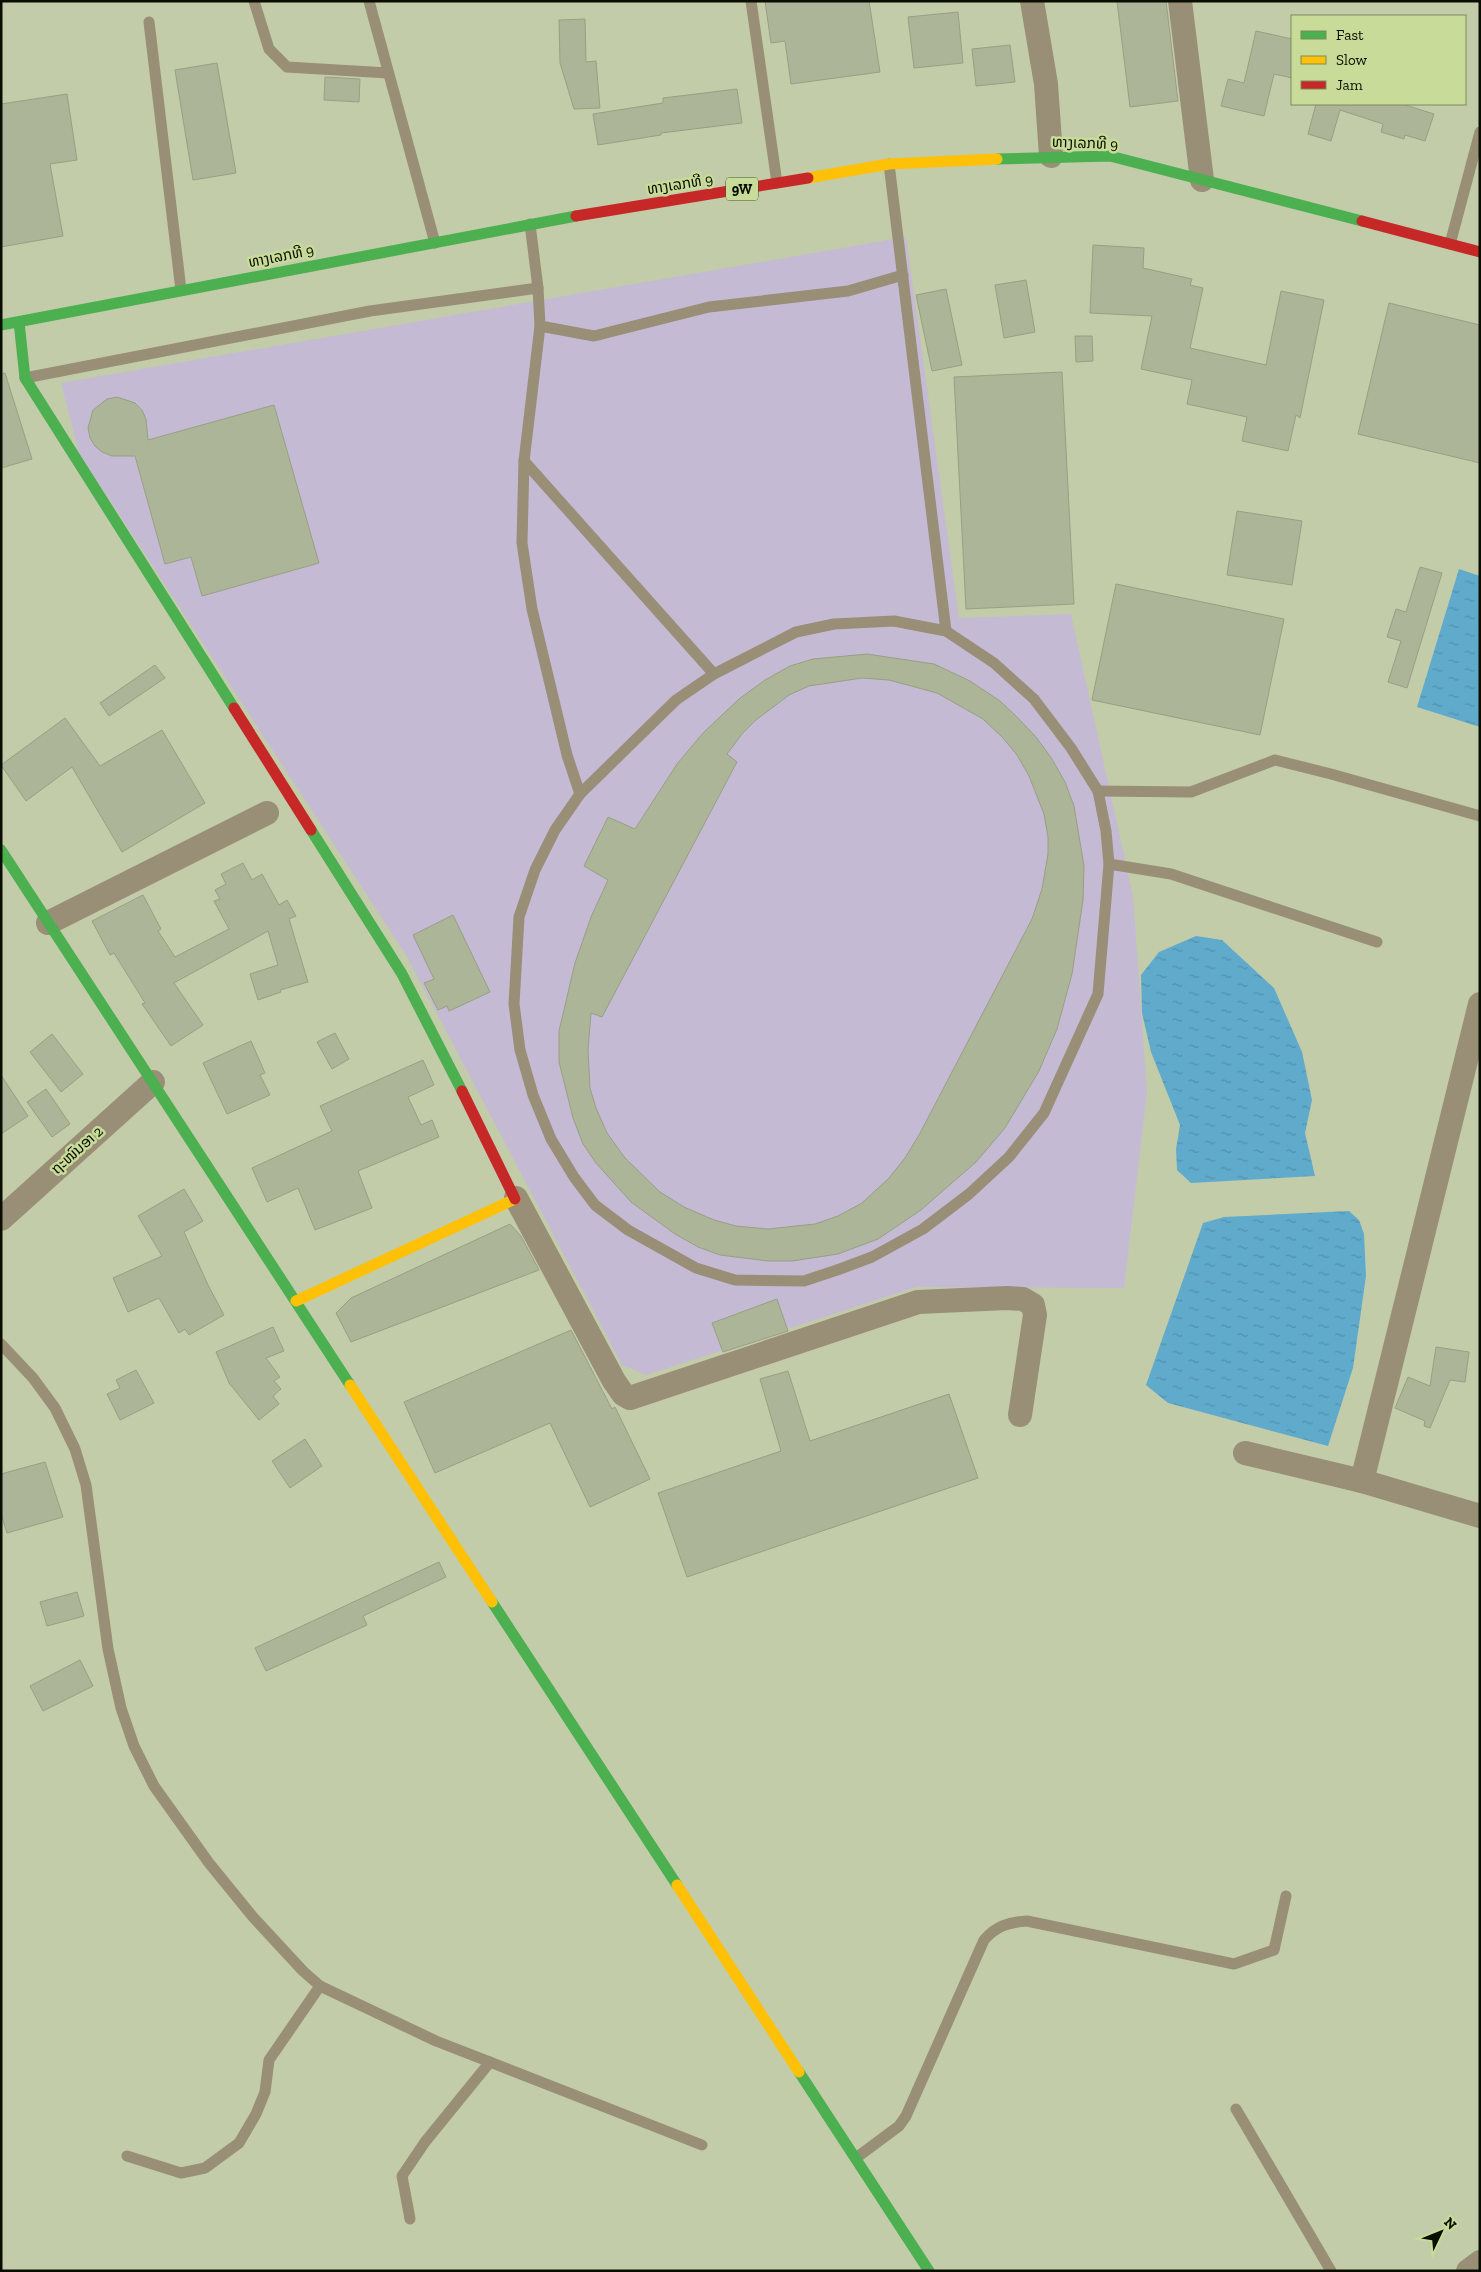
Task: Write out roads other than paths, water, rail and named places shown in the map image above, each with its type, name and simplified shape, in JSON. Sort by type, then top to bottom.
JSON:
[{"type":"street","points":[[1032,1],[1046,84],[1051,156]]},
{"type":"street","points":[[1180,1],[1202,180]]},
{"type":"street","name":"ທາງເລກທີ 9","points":[[1,325],[530,224],[889,164],[1051,156],[1110,156],[1480,252]]},
{"type":"street","points":[[19,322],[24,378],[402,974],[516,1198],[614,1382],[623,1394],[630,1398],[918,1302],[1007,1298],[1023,1299],[1033,1305],[1035,1315],[1020,1415]]},
{"type":"street","points":[[48,923],[267,813]]},
{"type":"street","points":[[1,850],[929,2271]]},
{"type":"street","points":[[1362,1481],[1480,1004]]},
{"type":"street","name":"ຖະໜົນອາ 2","points":[[1,1219],[153,1082]]},
{"type":"street","points":[[296,1301],[516,1198]]},
{"type":"street","points":[[1245,1453],[1362,1481],[1480,1516]]},
{"type":"street","points":[[1468,2271],[1480,2262]]},
{"type":"lane","points":[[254,1],[269,49],[287,67],[388,73]]},
{"type":"lane","points":[[369,1],[435,242]]},
{"type":"lane","points":[[751,1],[777,183]]},
{"type":"lane","points":[[150,22],[181,290]]},
{"type":"lane","points":[[1450,244],[1480,132]]},
{"type":"lane","points":[[889,164],[946,631]]},
{"type":"lane","points":[[530,224],[538,288],[540,326],[524,460],[522,543],[532,608],[567,755],[580,794]]},
{"type":"lane","points":[[540,326],[594,336],[709,307],[848,291],[902,275]]},
{"type":"lane","points":[[24,378],[370,311],[538,288]]},
{"type":"lane","points":[[524,460],[714,674]]},
{"type":"lane","points":[[894,621],[946,631],[994,663],[1034,699],[1071,748],[1098,791],[1106,831],[1109,864],[1098,994],[1044,1113],[1009,1157],[969,1194],[923,1229],[872,1257],[804,1281],[735,1280],[696,1268],[660,1250],[628,1230],[595,1205],[574,1177],[551,1139],[533,1095],[520,1050],[514,1004],[519,917],[535,870],[555,830],[580,794],[676,700],[714,674],[796,632],[834,624],[894,621]]},
{"type":"lane","points":[[1098,791],[1191,792],[1275,760],[1480,816]]},
{"type":"lane","points":[[1109,864],[1170,874],[1377,942]]},
{"type":"lane","points":[[1,1344],[33,1378],[54,1408],[75,1449],[86,1485],[108,1649],[121,1708],[134,1746],[154,1786],[225,1884],[278,1944],[320,1986],[436,2041],[702,2145]]},
{"type":"lane","points":[[856,2158],[900,2126],[906,2116],[984,1940],[992,1931],[1010,1922],[1027,1921],[1234,1964],[1274,1950],[1286,1896]]},
{"type":"lane","points":[[127,2156],[181,2173],[205,2168],[239,2143],[256,2114],[265,2092],[269,2060],[320,1986]]},
{"type":"lane","points":[[410,2219],[402,2176],[425,2142],[490,2062]]},
{"type":"lane","points":[[1236,2109],[1332,2271]]},
{"type":"water","points":[[1459,569],[1480,576],[1480,727],[1417,707]]},
{"type":"water","points":[[1196,936],[1222,940],[1274,988],[1302,1052],[1312,1100],[1305,1133],[1315,1176],[1191,1183],[1177,1170],[1176,1149],[1180,1125],[1151,1052],[1142,1013],[1141,975],[1159,952]]},
{"type":"water","points":[[1349,1211],[1359,1220],[1364,1234],[1366,1276],[1353,1368],[1328,1446],[1168,1403],[1146,1385],[1203,1223],[1224,1217]]}]
